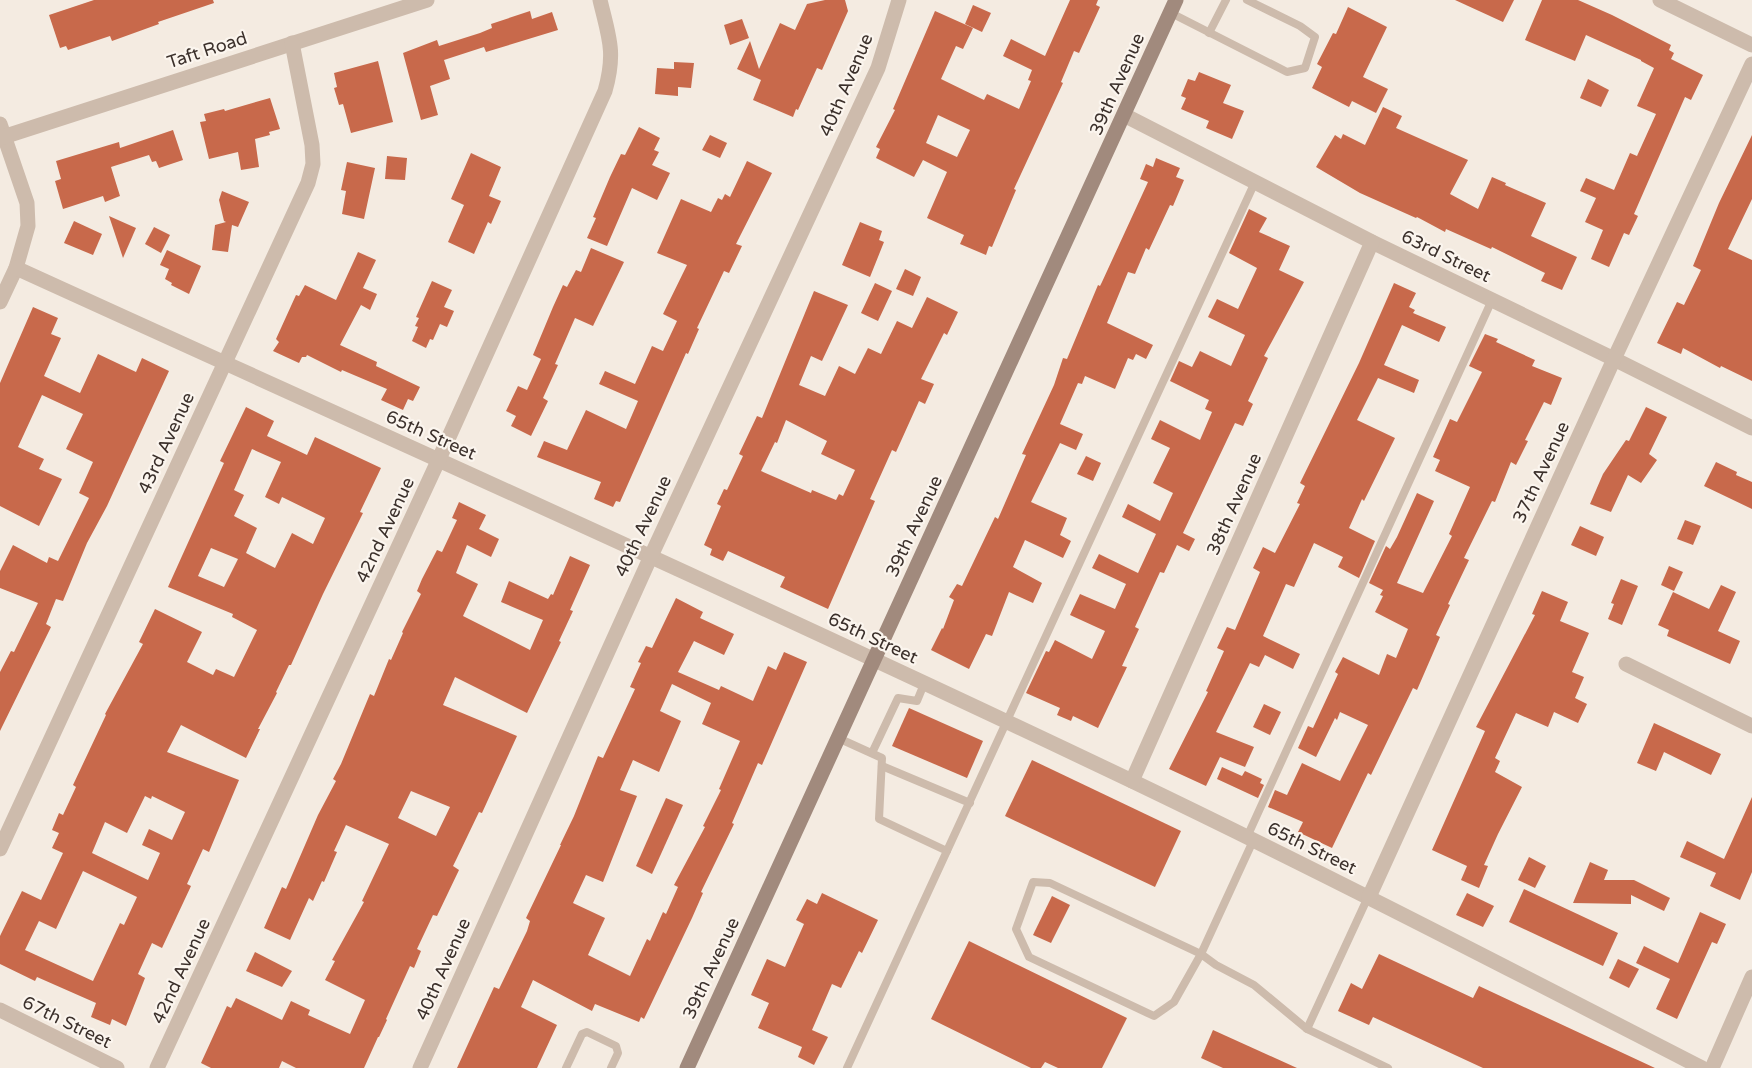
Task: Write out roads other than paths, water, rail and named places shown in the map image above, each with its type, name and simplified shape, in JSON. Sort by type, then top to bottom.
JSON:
[{"type":"main road","name":"39th Avenue","points":[[687,1068],[1174,6]]},
{"type":"street","name":"Taft Road","points":[[1,133],[427,0]]},
{"type":"street","name":"42nd Avenue","points":[[157,1068],[439,459],[605,91],[611,70],[612,50],[600,0]]},
{"type":"street","name":"40th Avenue","points":[[420,1068],[651,556],[878,69],[899,0]]},
{"type":"street","points":[[1660,0],[1752,45]]},
{"type":"street","name":"43rd Avenue","points":[[0,849],[308,183],[313,164],[312,145],[292,43]]},
{"type":"street","name":"37th Avenue","points":[[1369,897],[1614,359],[1752,64]]},
{"type":"street","name":"63rd Street","points":[[1124,115],[1372,242],[1752,428]]},
{"type":"street","points":[[0,302],[16,268],[27,226],[27,203],[1,133]]},
{"type":"street","name":"38th Avenue","points":[[1132,781],[1372,242]]},
{"type":"street","name":"65th Street","points":[[16,268],[651,556],[1132,781],[1369,897],[1702,1067]]},
{"type":"street","points":[[1626,664],[1752,726]]},
{"type":"street","points":[[1702,1067],[1752,978]]},
{"type":"street","name":"67th Street","points":[[0,1010],[117,1068]]},
{"type":"lane","points":[[1209,33],[1226,0]]},
{"type":"lane","points":[[1174,6],[1209,33],[1287,72],[1305,68],[1316,37],[1300,26],[1247,0]]},
{"type":"lane","points":[[847,1068],[1255,182]]},
{"type":"lane","points":[[1388,1068],[1307,1029],[1254,985],[1216,965],[1201,954],[1050,883],[1032,882],[1016,929],[1029,957],[1154,1016],[1174,1002],[1201,954],[1250,839],[1492,300]]},
{"type":"lane","points":[[872,753],[898,698],[917,701],[924,684]]},
{"type":"lane","points":[[838,738],[882,758],[879,819],[947,851]]},
{"type":"lane","points":[[882,766],[970,803]]},
{"type":"lane","points":[[1307,1029],[1369,897]]},
{"type":"lane","points":[[566,1068],[582,1034],[587,1032],[616,1046],[618,1053],[611,1068]]}]
